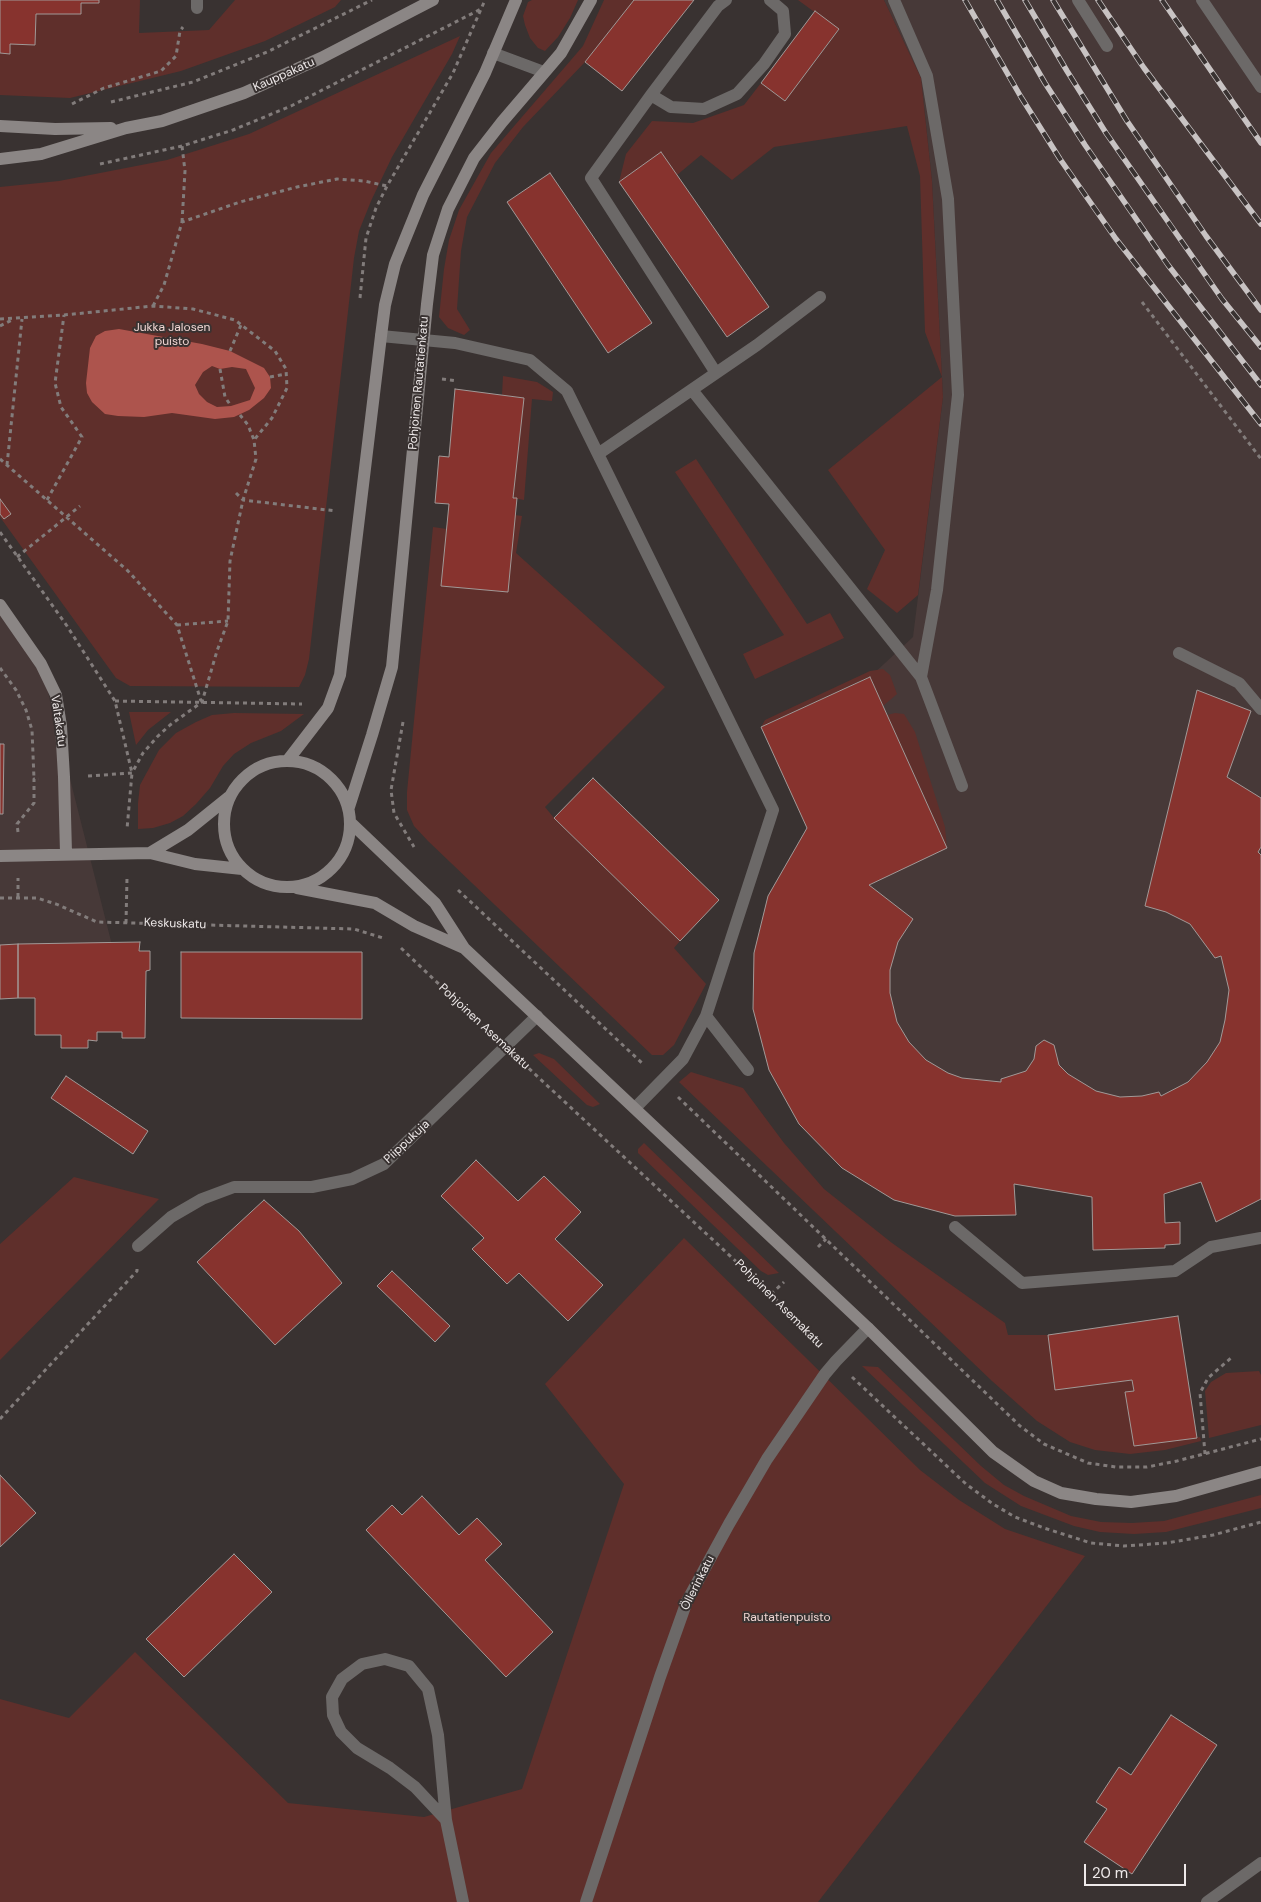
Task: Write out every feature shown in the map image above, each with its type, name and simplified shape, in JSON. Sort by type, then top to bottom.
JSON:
[{"type":"street","name":"Kauppakatu","points":[[0,159],[40,154],[126,128],[181,115],[244,93],[321,58],[433,0]]},
{"type":"street","points":[[288,760],[328,708],[340,675],[381,336],[395,264],[423,195],[493,53],[516,0]]},
{"type":"street","name":"Pohjoinen Rautatienkatu","points":[[349,807],[392,667],[433,255],[448,209],[474,158],[561,52],[591,0]]},
{"type":"street","points":[[716,373],[591,178],[651,94],[718,6],[726,0]]},
{"type":"street","points":[[651,94],[671,107],[704,109],[737,94],[764,64],[785,34],[783,11],[770,0]]},
{"type":"street","points":[[894,0],[927,76],[948,199],[958,395],[937,590],[921,677]]},
{"type":"street","points":[[1078,0],[1107,46]]},
{"type":"street","points":[[1202,0],[1261,87]]},
{"type":"street","points":[[493,53],[544,72]]},
{"type":"street","name":"Kauppakatu","points":[[0,126],[55,129],[126,128]]},
{"type":"street","points":[[598,454],[757,345],[820,297]]},
{"type":"street","points":[[381,336],[455,343],[530,360],[567,391],[774,810],[706,1016],[683,1059],[635,1108]]},
{"type":"street","points":[[692,390],[921,677],[962,786]]},
{"type":"street","name":"Valtakatu","points":[[0,605],[41,664],[56,695],[62,752],[66,853]]},
{"type":"street","points":[[1179,653],[1239,683],[1261,709]]},
{"type":"street","points":[[150,853],[188,830],[229,797],[239,782],[253,770],[270,763],[288,760],[308,763],[326,774],[340,788],[349,807],[351,823],[348,842],[340,860],[327,874],[310,883],[292,887]]},
{"type":"street","points":[[229,797],[224,816],[225,835],[231,853],[242,869],[257,879],[274,886],[292,887],[375,903],[414,926],[464,948]]},
{"type":"street","points":[[351,823],[435,903],[464,948],[868,1328],[993,1452],[1034,1481],[1061,1493],[1131,1502],[1176,1496],[1261,1472]]},
{"type":"street","points":[[0,856],[66,853],[150,853],[195,864],[242,869]]},
{"type":"street","name":"Piippukuja","points":[[138,1246],[171,1217],[202,1198],[234,1187],[312,1187],[352,1180],[384,1164],[537,1016]]},
{"type":"street","points":[[706,1016],[748,1070]]},
{"type":"street","points":[[955,1227],[1022,1283],[1175,1271],[1211,1247],[1261,1238]]},
{"type":"street","name":"Öllerinkatu","points":[[586,1902],[687,1601],[729,1524],[768,1459],[836,1361],[868,1328]]},
{"type":"street","points":[[446,1820],[415,1787],[390,1768],[357,1748],[340,1732],[333,1715],[332,1698],[342,1679],[362,1664],[386,1659],[409,1666],[428,1689],[438,1735],[446,1820],[463,1902]]},
{"type":"street","points":[[1207,1902],[1261,1863]]},
{"type":"path","points":[[128,99],[193,82],[267,52],[372,0]]},
{"type":"path","points":[[67,106],[104,88],[161,71],[176,56],[180,31],[197,4]]},
{"type":"path","points":[[233,130],[291,106],[489,4]]},
{"type":"path","points":[[153,306],[164,285],[182,222],[185,171],[182,146]]},
{"type":"path","points":[[182,222],[240,202],[337,179],[364,180],[387,186]]},
{"type":"path","points":[[1142,302],[1261,459]]},
{"type":"path","points":[[0,319],[13,320],[153,306],[192,310],[235,320],[275,351],[286,369],[287,388],[272,418],[254,440]]},
{"type":"path","points":[[47,500],[82,438],[61,407],[55,383],[64,315]]},
{"type":"path","points":[[7,465],[22,319]]},
{"type":"path","points":[[0,326],[13,320]]},
{"type":"path","points":[[230,351],[241,325]]},
{"type":"path","points":[[220,368],[224,397],[231,406]]},
{"type":"path","points":[[270,377],[286,374]]},
{"type":"path","points":[[439,378],[456,381]]},
{"type":"path","points":[[132,774],[143,753],[157,737],[202,702],[228,621],[230,561],[243,500],[256,459],[254,440],[248,425],[240,415]]},
{"type":"path","points":[[0,459],[128,571],[177,625],[202,702]]},
{"type":"path","points":[[236,493],[243,500],[337,511]]},
{"type":"path","points":[[18,557],[80,506]]},
{"type":"path","points":[[0,532],[67,626],[115,701],[132,774],[127,827],[126,923]]},
{"type":"path","points":[[177,625],[228,621]]},
{"type":"path","points":[[0,668],[16,690],[26,710],[32,730],[34,779]]},
{"type":"path","points":[[115,701],[298,704]]},
{"type":"path","points":[[398,759],[391,790],[394,813],[415,849]]},
{"type":"path","points":[[451,883],[661,1081],[1020,1426],[1044,1444],[1088,1463],[1116,1467],[1148,1467],[1261,1439]]},
{"type":"path","name":"Keskuskatu","points":[[0,898],[37,898],[97,922],[354,928],[387,939]]},
{"type":"path","name":"Pohjoinen Asemakatu","points":[[395,942],[506,1048],[771,1294],[836,1361],[966,1484],[993,1504],[1016,1517],[1044,1528],[1091,1543],[1124,1546],[1167,1543],[1213,1535],[1261,1522]]},
{"type":"path","points":[[0,1419],[137,1271],[138,1246]]},
{"type":"path","points":[[1205,1454],[1200,1393],[1208,1378],[1231,1358]]},
{"type":"shaded area","points":[[884,0],[1261,0],[1261,1199],[1216,1222],[1201,1183],[1164,1194],[1165,1223],[1180,1222],[1180,1244],[1166,1245],[1165,1248],[1093,1250],[1091,1197],[1014,1184],[1016,1215],[955,1216],[894,1200],[842,1168],[799,1124],[769,1070],[753,1009],[754,953],[768,896],[807,828],[761,727],[870,677],[913,637],[943,397],[932,181],[921,78]]},
{"type":"shaded area","points":[[119,329],[230,351],[264,368],[270,377],[271,388],[264,398],[249,410],[234,417],[215,419],[172,413],[144,417],[105,414],[92,402],[87,393],[86,383],[90,348],[96,336],[105,331]],"holes":[[[212,366],[220,369],[232,367],[246,369],[255,388],[250,400],[231,406],[217,407],[207,402],[199,394],[195,385],[203,372]]]},
{"type":"shaded area","points":[[0,601],[41,664],[113,949],[0,952]]},
{"type":"green space","points":[[99,0],[140,0],[139,33],[209,30],[235,0],[341,0],[335,7],[265,41],[181,71],[70,98],[0,95],[0,53],[10,53],[10,44],[35,45],[36,14],[81,3],[99,3]]},
{"type":"green space","points":[[532,0],[578,0],[570,18],[558,37],[545,51],[538,48],[530,38],[525,25],[523,16],[528,2]]},
{"type":"green space","points":[[604,0],[634,0],[585,62],[523,127],[495,163],[467,217],[461,251],[457,309],[470,330],[464,335],[448,328],[439,317],[449,240],[459,210],[491,153],[583,46]]},
{"type":"green space","points":[[798,0],[884,0],[921,78],[932,181],[942,377],[925,332],[920,176],[907,126],[774,147],[732,180],[701,155],[677,175],[661,153],[619,182],[626,154],[652,121],[693,123],[744,105],[761,83],[785,101],[839,30]]},
{"type":"green space","name":"Jukka Jalosen puisto","points":[[460,36],[452,54],[392,157],[359,231],[354,258],[309,659],[305,675],[299,687],[130,686],[116,678],[0,517],[0,187],[59,181],[167,160],[249,134]]},
{"type":"green space","points":[[503,376],[537,382],[553,392],[552,401],[532,399],[524,500],[513,498],[523,398],[502,395]]},
{"type":"green space","points":[[942,377],[943,397],[918,595],[897,613],[867,589],[885,550],[828,470]]},
{"type":"green space","points":[[696,459],[807,624],[830,613],[844,638],[755,679],[743,654],[784,635],[675,472]]},
{"type":"green space","points":[[515,515],[522,516],[516,553],[665,687],[545,807],[680,941],[674,948],[706,984],[674,1045],[663,1055],[652,1055],[428,841],[414,826],[407,810],[407,792],[433,527],[447,529],[441,586]]},
{"type":"green space","points":[[883,669],[890,675],[897,694],[883,706],[869,677],[761,727],[765,720],[870,671]]},
{"type":"green space","points":[[129,712],[171,712],[148,730],[136,745]]},
{"type":"green space","points":[[234,713],[304,714],[281,731],[251,743],[234,754],[223,766],[210,788],[183,816],[170,823],[153,828],[138,829],[140,785],[159,750],[176,733],[196,722],[212,715]]},
{"type":"green space","points":[[895,713],[904,714],[915,732],[945,827],[947,848],[887,715]]},
{"type":"green space","points":[[539,1053],[554,1059],[600,1104],[593,1107],[587,1105],[533,1055]]},
{"type":"green space","points":[[691,1072],[743,1088],[784,1143],[824,1189],[892,1243],[1005,1323],[1008,1335],[1048,1335],[1055,1389],[1132,1380],[1134,1391],[1125,1393],[1134,1446],[1200,1437],[1201,1441],[1165,1450],[1130,1454],[1095,1450],[1070,1442],[1037,1421],[992,1381],[679,1082]]},
{"type":"green space","points":[[644,1143],[779,1273],[768,1275],[761,1271],[638,1153],[638,1149]]},
{"type":"green space","points":[[74,1177],[159,1199],[0,1360],[0,1244]]},
{"type":"green space","name":"Rautatienpuisto","points":[[684,1238],[920,1470],[959,1500],[1005,1529],[1085,1556],[818,1902],[0,1902],[0,1699],[69,1718],[135,1652],[288,1803],[424,1817],[522,1789],[624,1484],[545,1384]]},
{"type":"green space","points":[[862,1366],[878,1367],[981,1466],[1004,1485],[1024,1496],[1071,1516],[1101,1522],[1164,1521],[1261,1495],[1261,1508],[1166,1532],[1134,1534],[1100,1532],[1074,1526],[1021,1506],[985,1483]]},
{"type":"green space","points":[[1259,1371],[1261,1375],[1261,1425],[1209,1438],[1205,1391],[1211,1382],[1226,1373]]},
{"type":"building","points":[[0,0],[99,0],[99,3],[81,3],[81,14],[36,14],[35,45],[10,44],[10,54],[0,53]]},
{"type":"building","points":[[634,0],[694,0],[622,91],[585,62]]},
{"type":"building","points":[[815,11],[839,29],[785,101],[761,83]]},
{"type":"building","points":[[661,152],[769,307],[727,337],[619,182]]},
{"type":"building","points":[[550,173],[652,323],[608,353],[507,202]]},
{"type":"building","points":[[455,389],[524,398],[513,498],[517,498],[508,592],[441,586],[449,504],[435,503],[439,456],[449,457]]},
{"type":"building","points":[[0,499],[11,514],[4,519],[0,514]]},
{"type":"building","points":[[870,677],[947,848],[869,885],[913,919],[898,942],[890,970],[890,993],[897,1022],[909,1042],[926,1060],[948,1073],[962,1078],[1001,1082],[1001,1079],[1026,1071],[1034,1059],[1036,1046],[1044,1040],[1054,1045],[1059,1065],[1068,1074],[1096,1091],[1120,1097],[1142,1096],[1159,1092],[1161,1096],[1188,1082],[1207,1062],[1220,1042],[1229,990],[1221,956],[1215,958],[1190,924],[1166,912],[1145,906],[1197,690],[1251,711],[1227,777],[1261,798],[1261,847],[1258,852],[1261,855],[1261,1199],[1216,1222],[1201,1182],[1164,1194],[1165,1223],[1180,1222],[1180,1244],[1165,1245],[1165,1248],[1093,1250],[1092,1197],[1014,1184],[1016,1215],[955,1216],[894,1200],[842,1168],[799,1124],[769,1070],[753,1009],[754,953],[768,896],[807,828],[761,727]]},
{"type":"building","points":[[0,744],[4,744],[3,814],[0,814]]},
{"type":"building","points":[[593,778],[719,900],[680,941],[554,818]]},
{"type":"building","points":[[140,942],[139,951],[150,951],[150,970],[146,971],[145,1038],[122,1038],[122,1032],[97,1032],[97,1041],[88,1040],[88,1048],[61,1048],[61,1035],[35,1035],[35,998],[18,998],[18,944]]},
{"type":"building","points":[[18,944],[18,998],[0,999],[0,945]]},
{"type":"building","points":[[181,952],[362,952],[362,1019],[181,1018]]},
{"type":"building","points":[[66,1076],[148,1131],[133,1154],[51,1098]]},
{"type":"building","points":[[476,1160],[518,1201],[544,1176],[581,1212],[555,1239],[603,1285],[568,1321],[519,1273],[507,1284],[472,1249],[484,1238],[441,1196]]},
{"type":"building","points":[[264,1200],[299,1231],[342,1283],[275,1345],[197,1262]]},
{"type":"building","points":[[392,1271],[450,1326],[435,1342],[377,1286]]},
{"type":"building","points":[[1178,1316],[1197,1438],[1134,1446],[1125,1392],[1134,1391],[1132,1380],[1055,1390],[1048,1335]]},
{"type":"building","points":[[0,1475],[36,1513],[0,1547]]},
{"type":"building","points":[[422,1496],[459,1535],[477,1518],[502,1544],[485,1560],[553,1632],[506,1677],[366,1530],[392,1505],[402,1515]]},
{"type":"building","points":[[234,1554],[272,1592],[184,1677],[146,1639]]},
{"type":"building","points":[[1171,1715],[1217,1745],[1132,1874],[1084,1842],[1107,1809],[1096,1802],[1119,1767],[1131,1775]]},
{"type":"railway","points":[[965,0],[1021,97],[1060,159],[1116,239],[1261,424]]},
{"type":"railway","points":[[997,0],[1045,83],[1085,145],[1168,265],[1261,385]]},
{"type":"railway","points":[[1025,0],[1106,133],[1222,299],[1261,347]]},
{"type":"railway","points":[[1053,0],[1127,121],[1206,236],[1261,310]]},
{"type":"railway","points":[[1098,0],[1144,68],[1261,224]]},
{"type":"railway","points":[[1162,0],[1261,143]]}]
